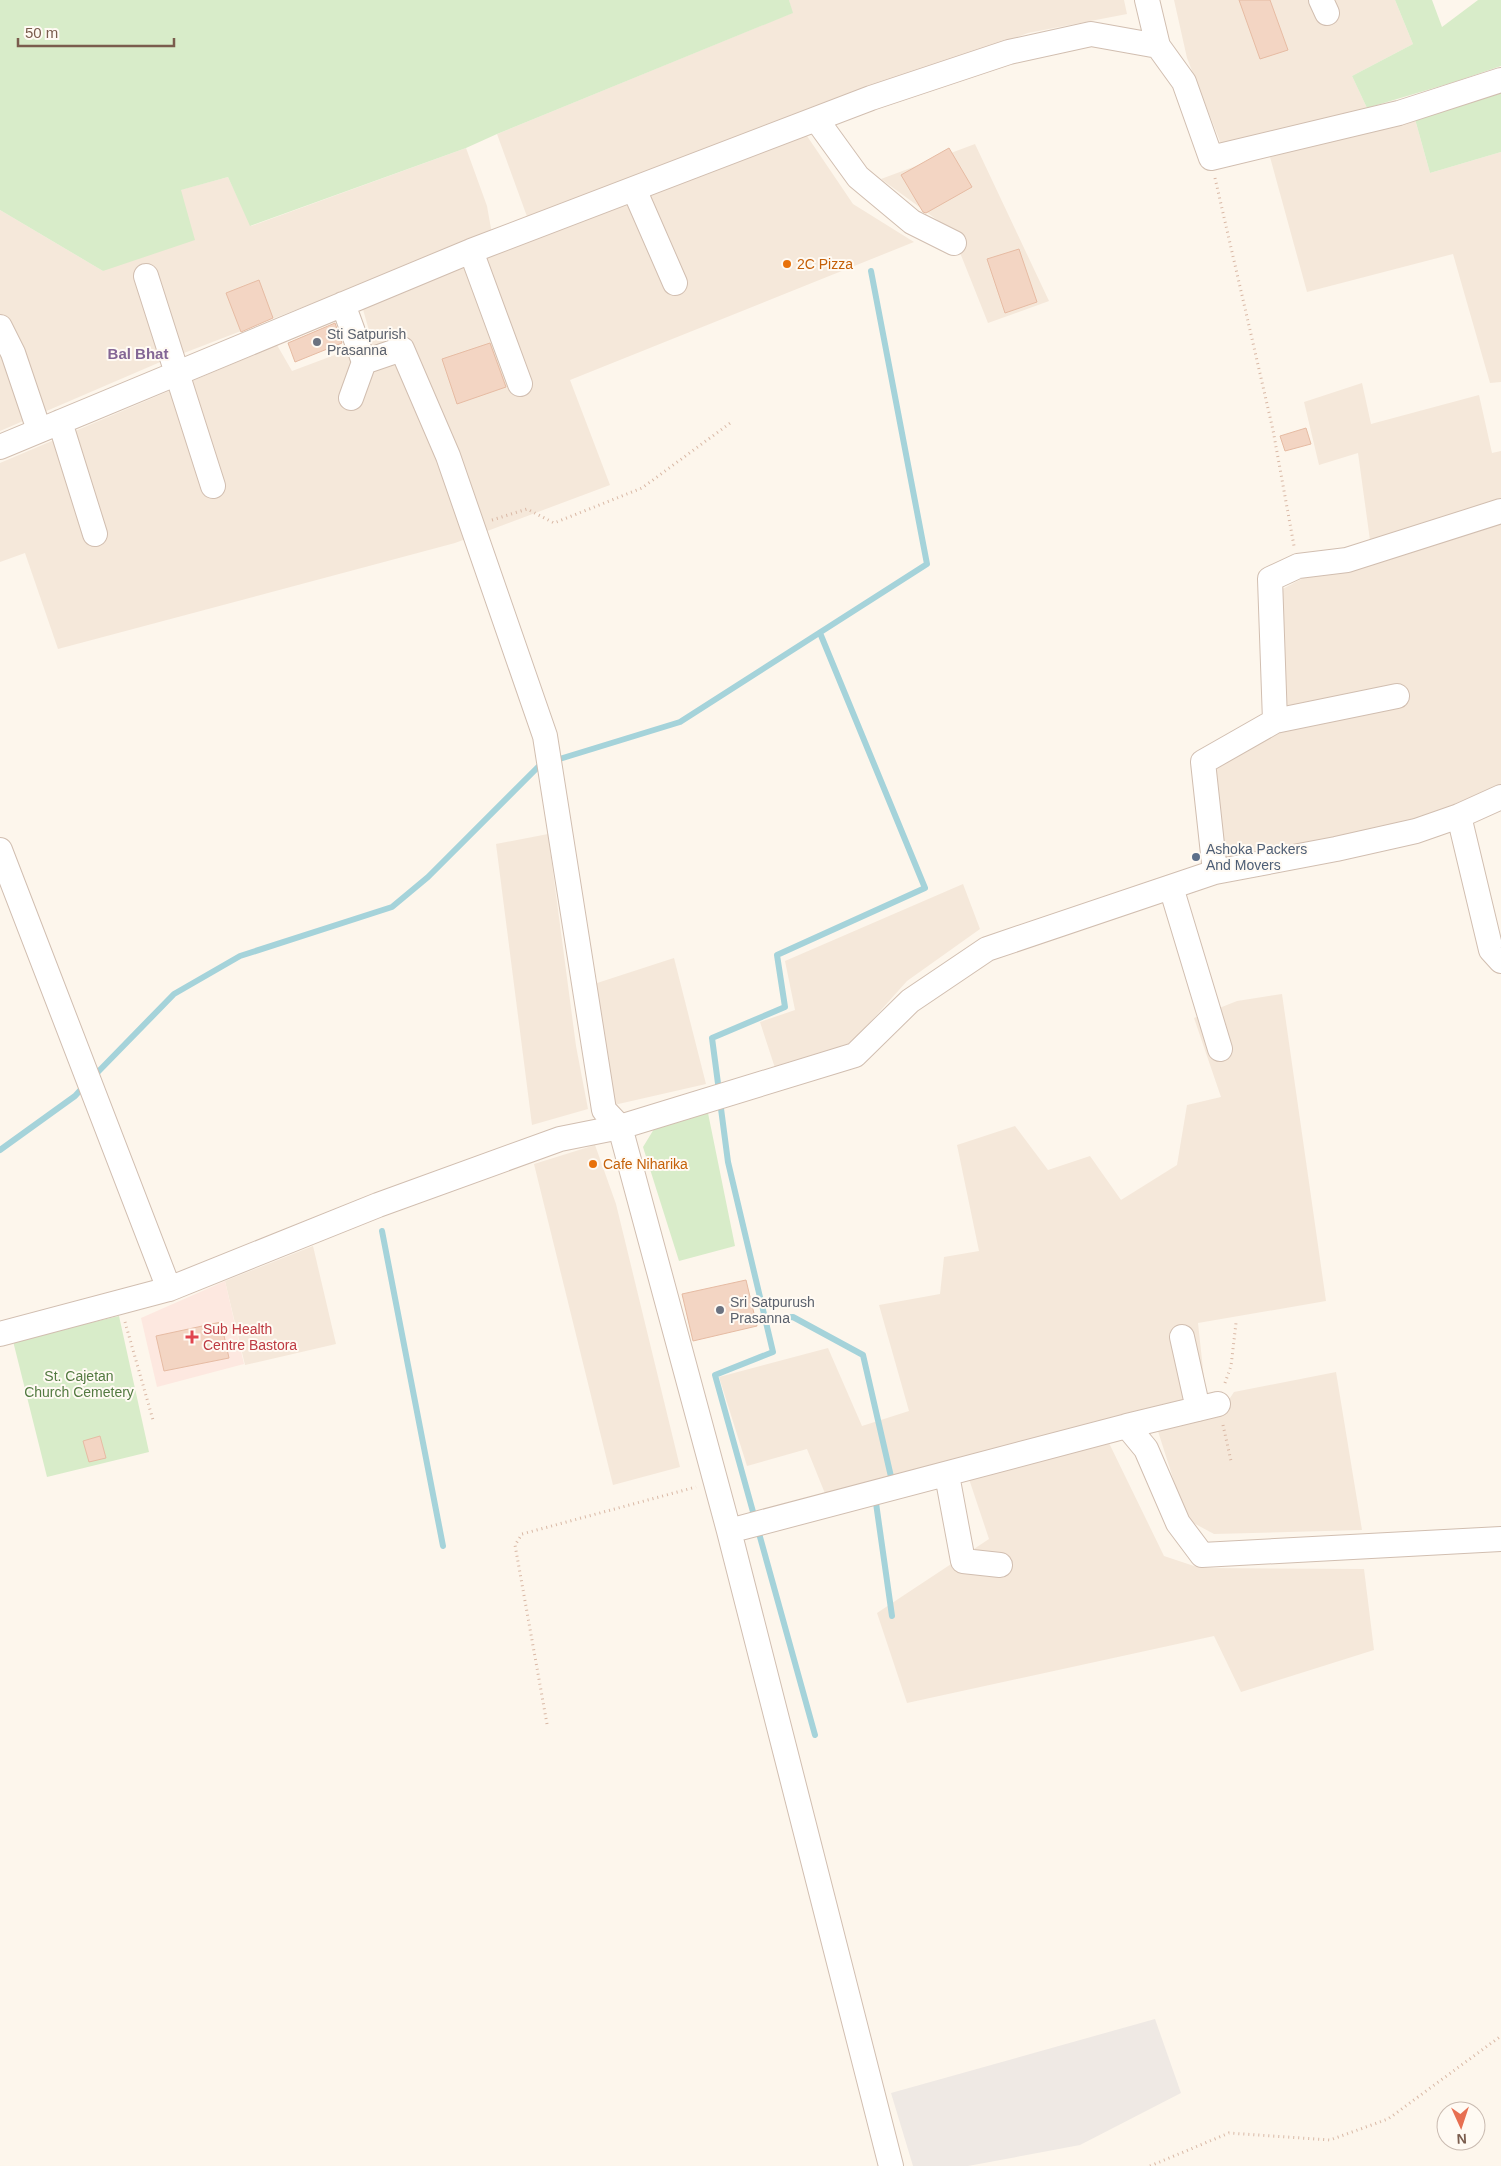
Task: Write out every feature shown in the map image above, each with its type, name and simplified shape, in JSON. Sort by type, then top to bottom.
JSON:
[{"type":"street","points":[[1147,0],[1158,46],[1184,82],[1211,158],[1399,113],[1501,80]]},
{"type":"street","points":[[0,446],[470,251],[871,98],[1008,52],[1091,34],[1158,46]]},
{"type":"street","points":[[816,119],[858,177],[912,222],[954,243]]},
{"type":"street","points":[[634,189],[674,283]]},
{"type":"street","points":[[470,251],[520,384]]},
{"type":"street","points":[[146,276],[213,486]]},
{"type":"street","points":[[343,304],[364,362],[351,398]]},
{"type":"street","points":[[0,327],[49,426],[95,534]]},
{"type":"street","points":[[364,362],[402,349],[448,456],[545,736],[604,1110],[620,1127],[729,1531],[892,2166]]},
{"type":"street","points":[[1276,721],[1270,579],[1298,566],[1347,560],[1501,511]]},
{"type":"street","points":[[1215,872],[1203,762],[1276,721],[1397,696]]},
{"type":"street","points":[[0,1334],[169,1289],[378,1205],[560,1139],[620,1127],[855,1055],[910,1001],[987,949],[1215,872],[1336,849],[1416,831],[1459,816],[1501,797]]},
{"type":"street","points":[[1459,816],[1491,950],[1501,961]]},
{"type":"street","points":[[0,850],[169,1289]]},
{"type":"street","points":[[1171,887],[1220,1049]]},
{"type":"street","points":[[729,1531],[1208,1406],[1182,1337]]},
{"type":"street","points":[[1127,1426],[1146,1449],[1178,1523],[1202,1555],[1501,1538]]},
{"type":"street","points":[[947,1475],[963,1561],[1000,1565]]},
{"type":"path","points":[[1211,158],[1273,430],[1298,566]]},
{"type":"path","points":[[472,526],[528,509],[554,523],[642,488],[734,421]]},
{"type":"path","points":[[119,1303],[153,1420]]},
{"type":"path","points":[[1231,1461],[1208,1406],[1231,1366],[1236,1323]]},
{"type":"path","points":[[547,1724],[515,1545],[522,1534],[716,1482]]},
{"type":"path","points":[[1150,2166],[1228,2133],[1330,2140],[1388,2119],[1501,2036]]},
{"type":"shaded area","points":[[789,0],[1124,0],[1127,14],[1028,33],[529,222],[497,134],[792,13]]},
{"type":"shaded area","points":[[1174,0],[1312,0],[1327,26],[1337,19],[1329,0],[1395,0],[1413,44],[1352,76],[1367,108],[1221,144],[1187,58]]},
{"type":"shaded area","points":[[1415,119],[1430,173],[1501,152],[1501,382],[1490,383],[1453,254],[1307,292],[1270,157]]},
{"type":"shaded area","points":[[805,133],[853,204],[914,242],[570,380],[610,485],[455,543],[58,649],[25,553],[0,562],[0,463],[277,345],[292,371],[372,341],[362,306]]},
{"type":"shaded area","points":[[975,144],[1049,301],[988,323],[951,230],[881,179]]},
{"type":"shaded area","points":[[466,148],[487,206],[492,234],[158,363],[0,431],[0,210],[103,271],[180,190],[228,177],[251,226]]},
{"type":"shaded area","points":[[1362,383],[1371,424],[1479,395],[1492,453],[1501,451],[1501,788],[1434,819],[1223,860],[1215,768],[1282,730],[1277,592],[1307,576],[1373,562],[1358,453],[1319,465],[1304,402]]},
{"type":"shaded area","points":[[548,834],[576,1046],[588,1109],[532,1125],[496,844]]},
{"type":"shaded area","points":[[963,884],[980,929],[907,981],[848,1047],[775,1068],[760,1022],[795,1010],[785,961]]},
{"type":"shaded area","points":[[674,958],[706,1084],[614,1105],[594,984]]},
{"type":"shaded area","points":[[1282,994],[1326,1301],[1198,1323],[1206,1397],[826,1496],[807,1449],[747,1466],[719,1377],[828,1348],[862,1426],[909,1411],[879,1305],[940,1294],[944,1257],[979,1251],[957,1145],[1015,1126],[1048,1170],[1090,1156],[1121,1200],[1177,1165],[1187,1105],[1221,1097],[1194,1018],[1237,1001]]},
{"type":"shaded area","points":[[595,1145],[616,1204],[680,1467],[613,1485],[534,1164]]},
{"type":"shaded area","points":[[313,1246],[336,1344],[245,1365],[225,1281]]},
{"type":"shaded area","points":[[225,1281],[244,1364],[157,1387],[141,1318]]},
{"type":"shaded area","points":[[1336,1372],[1362,1530],[1214,1534],[1186,1519],[1156,1425],[1226,1404],[1234,1392]]},
{"type":"shaded area","points":[[1108,1441],[1164,1556],[1200,1568],[1364,1569],[1374,1650],[1241,1692],[1214,1636],[907,1703],[877,1613],[989,1539],[969,1479]]},
{"type":"shaded area","points":[[1155,2019],[1181,2093],[1080,2145],[968,2166],[913,2166],[891,2093]]},
{"type":"green space","points":[[0,0],[789,0],[793,13],[466,148],[250,226],[228,177],[181,190],[195,240],[103,271],[0,210]]},
{"type":"green space","points":[[1395,0],[1432,0],[1442,27],[1478,0],[1501,0],[1501,66],[1367,108],[1352,76],[1413,44]]},
{"type":"green space","points":[[1501,92],[1501,152],[1430,173],[1415,119]]},
{"type":"green space","points":[[708,1113],[735,1246],[679,1261],[643,1147],[654,1129]]},
{"type":"green space","name":"St. Cajetan Church Cemetery","points":[[119,1316],[149,1452],[47,1477],[13,1341]]},
{"type":"building","points":[[1239,0],[1270,0],[1288,50],[1260,59]]},
{"type":"building","points":[[949,148],[972,187],[926,213],[923,212],[901,175]]},
{"type":"building","points":[[1019,249],[1037,302],[1005,313],[987,259]]},
{"type":"building","points":[[259,280],[273,318],[241,332],[226,293]]},
{"type":"building","name":"Sti Satpurish Prasanna","points":[[335,323],[342,343],[295,362],[288,343]]},
{"type":"building","points":[[490,343],[506,387],[457,404],[442,359]]},
{"type":"building","points":[[1306,428],[1311,444],[1285,451],[1280,436]]},
{"type":"building","name":"Sri Satpurush Prasanna","points":[[746,1280],[757,1326],[693,1341],[682,1294]]},
{"type":"building","points":[[221,1322],[229,1358],[164,1371],[156,1336]]},
{"type":"building","points":[[100,1436],[106,1458],[89,1462],[83,1441]]},
{"type":"waterway","points":[[553,761],[680,722],[927,564],[871,271]]},
{"type":"waterway","points":[[719,1091],[712,1038],[785,1007],[777,955],[925,888],[820,633]]},
{"type":"waterway","points":[[94,1076],[174,994],[240,956],[392,907],[428,877],[540,765],[544,764]]},
{"type":"waterway","points":[[0,1150],[75,1096],[85,1085]]},
{"type":"waterway","points":[[720,1101],[728,1162],[773,1352],[715,1375],[815,1735]]},
{"type":"waterway","points":[[382,1231],[443,1546]]},
{"type":"waterway","points":[[765,1319],[793,1317],[863,1355],[891,1481]]},
{"type":"waterway","points":[[875,1496],[892,1616]]},
{"type":"place","name":"2C Pizza","points":[[787,264]]},
{"type":"place","name":"Sti Satpurish Prasanna","points":[[317,342]]},
{"type":"place","name":"Ashoka Packers And Movers","points":[[1196,857]]},
{"type":"place","name":"Cafe Niharika","points":[[593,1164]]},
{"type":"place","name":"Sri Satpurush Prasanna","points":[[720,1310]]},
{"type":"place","name":"Sub Health Centre Bastora","points":[[192,1337]]},
{"type":"district","name":"Bal Bhat","points":[[138,354]]}]
